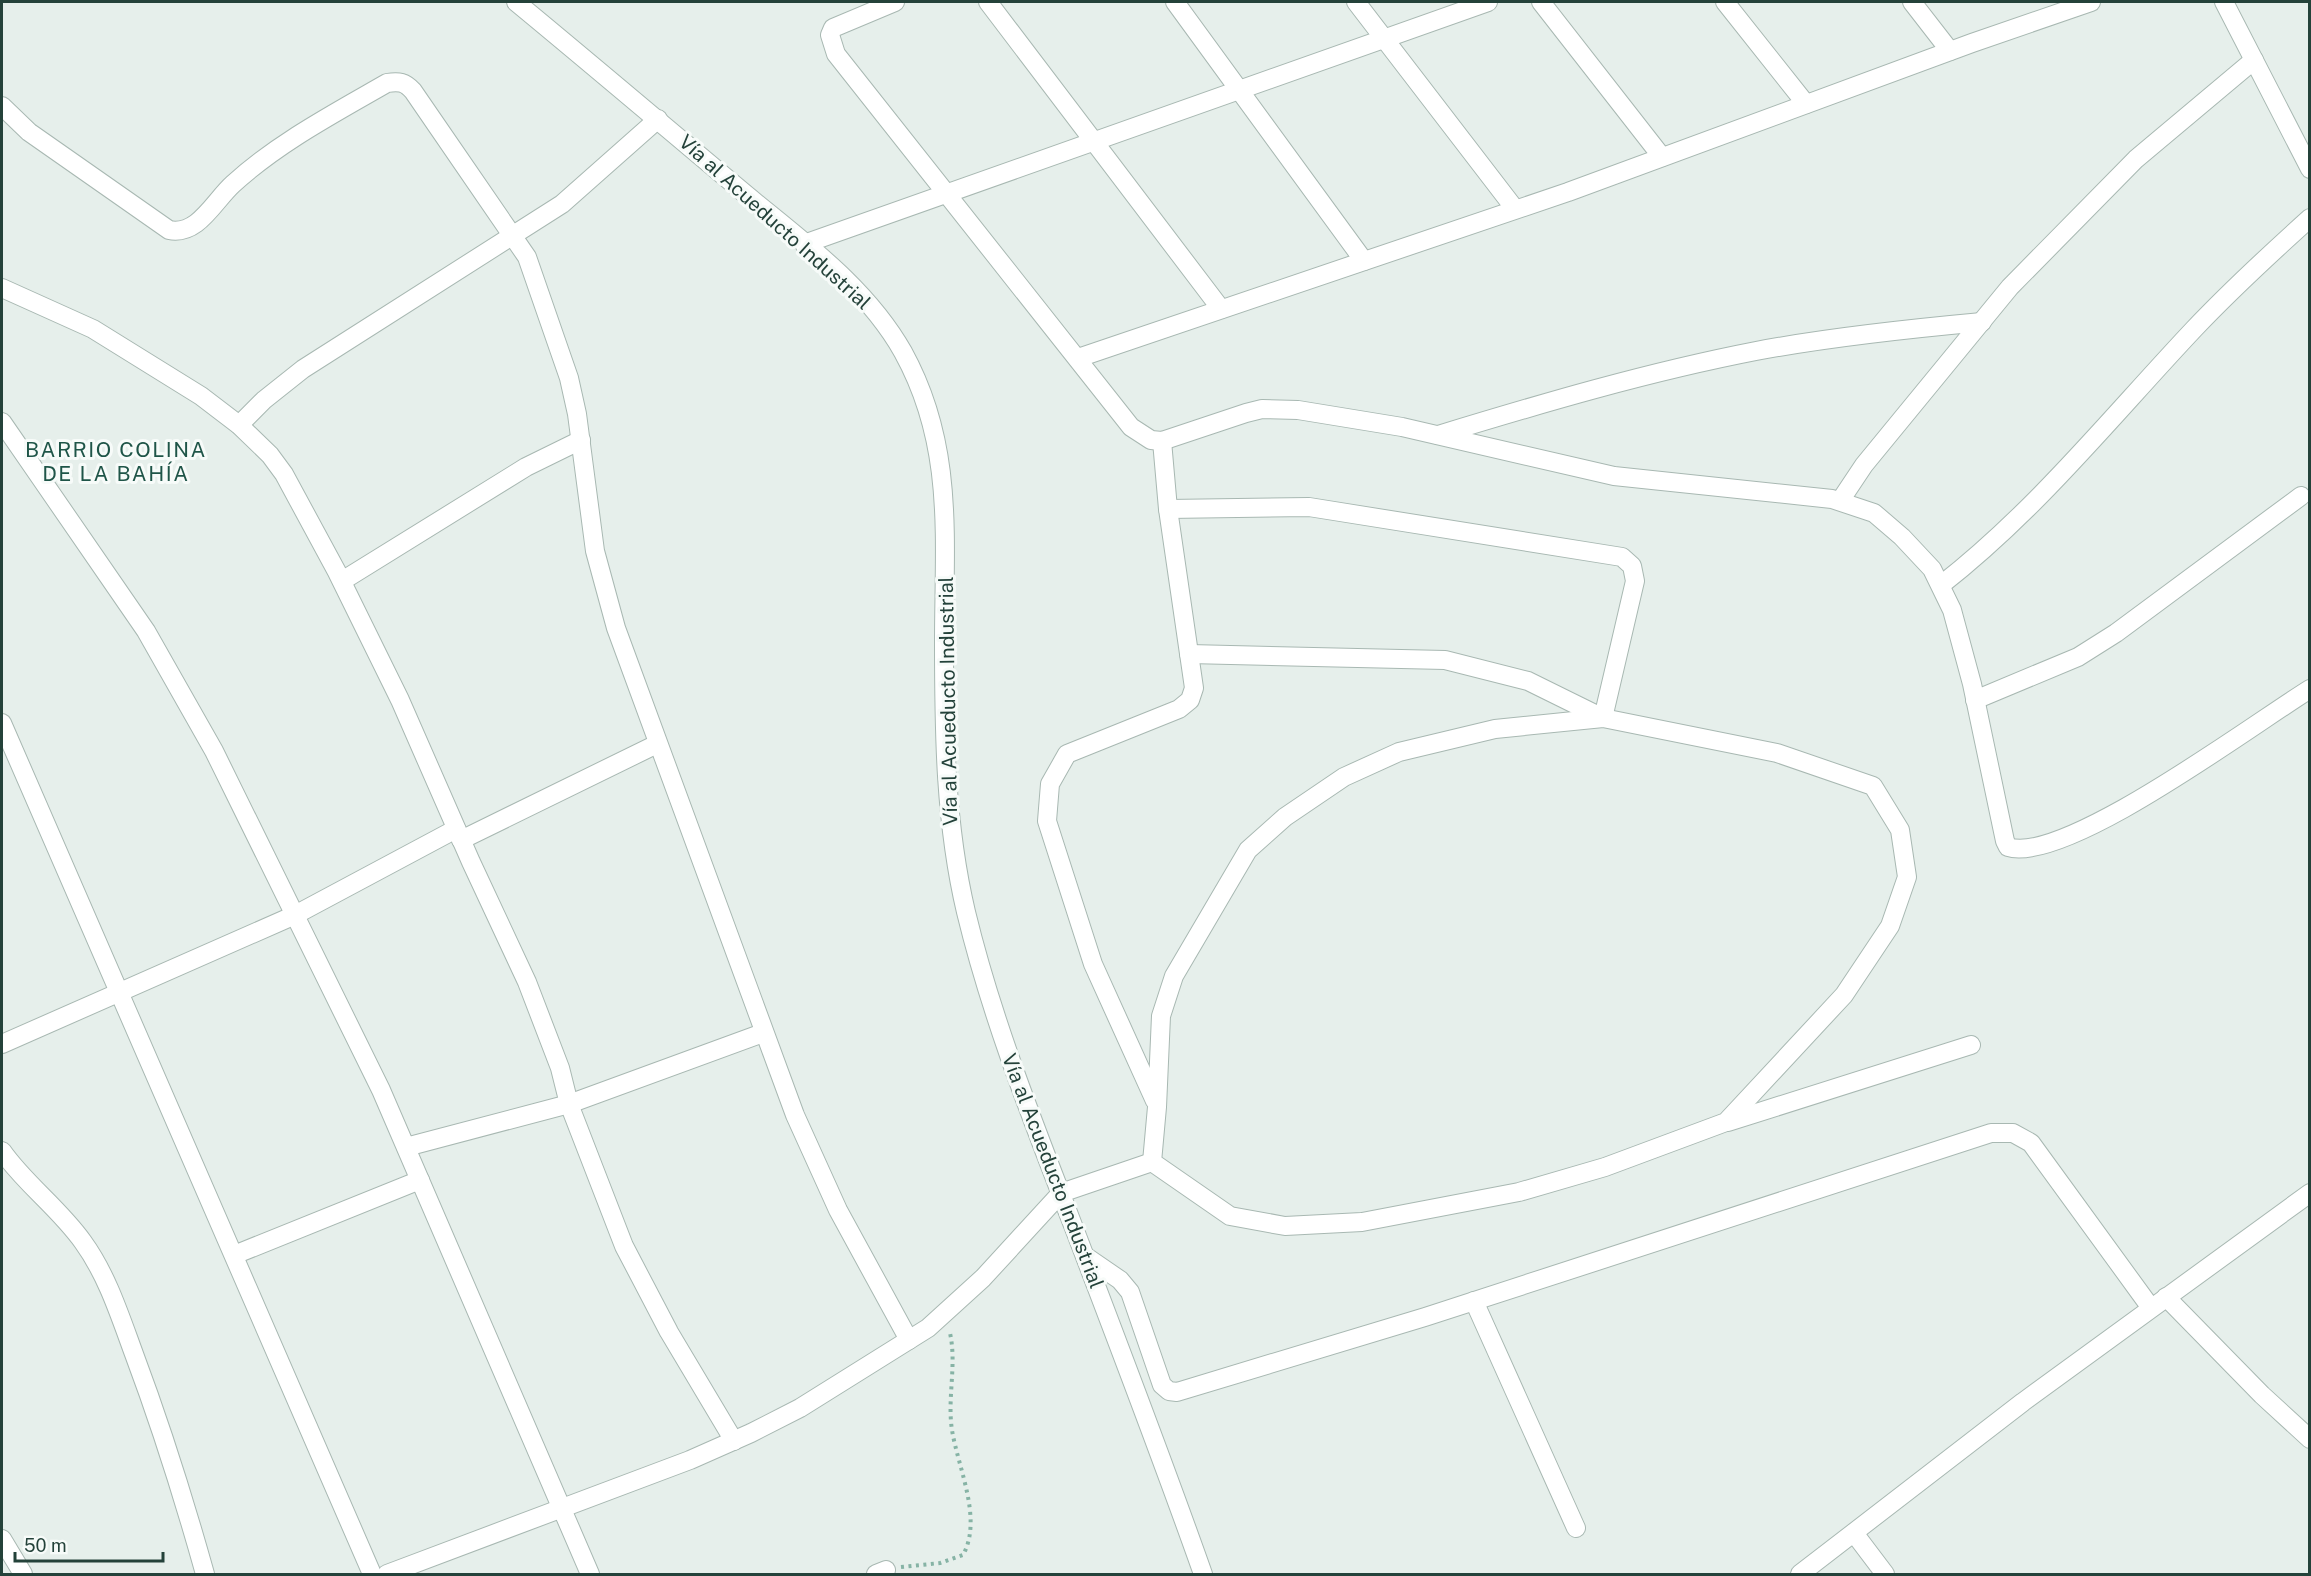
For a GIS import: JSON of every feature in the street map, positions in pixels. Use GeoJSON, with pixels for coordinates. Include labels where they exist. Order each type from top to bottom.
{"type":"FeatureCollection","features":[{"type":"Feature","properties":{"kind":"street","name":"Vía al Acueducto Industrial"},"geometry":{"type":"LineString","coordinates":[[516,2],[658,119],[857,291],[890,331],[915,375],[934,424],[945,507],[945,718],[948,805],[966,914],[1014,1071],[1151,1427],[1203,1575]]}},
{"type":"Feature","properties":{"kind":"street"},"geometry":{"type":"LineString","coordinates":[[895,2],[833,28],[830,35],[831,44],[836,54],[944,194],[1078,358],[1131,427],[1151,440],[1162,441],[1246,413],[1276,409],[1298,410],[1437,436],[1614,476],[1840,501],[1874,513],[1917,552],[1941,585],[1952,610],[1975,700],[2005,841],[2008,847],[2017,850],[2048,843],[2074,833],[2160,788],[2310,689]]}},
{"type":"Feature","properties":{"kind":"street"},"geometry":{"type":"LineString","coordinates":[[988,2],[1221,309]]}},
{"type":"Feature","properties":{"kind":"street"},"geometry":{"type":"LineString","coordinates":[[1175,2],[1364,261]]}},
{"type":"Feature","properties":{"kind":"street"},"geometry":{"type":"LineString","coordinates":[[1356,2],[1515,209]]}},
{"type":"Feature","properties":{"kind":"street"},"geometry":{"type":"LineString","coordinates":[[804,244],[1488,2]]}},
{"type":"Feature","properties":{"kind":"street"},"geometry":{"type":"LineString","coordinates":[[1541,2],[1662,157]]}},
{"type":"Feature","properties":{"kind":"street"},"geometry":{"type":"LineString","coordinates":[[1725,2],[1806,104]]}},
{"type":"Feature","properties":{"kind":"street"},"geometry":{"type":"LineString","coordinates":[[1912,2],[1950,51]]}},
{"type":"Feature","properties":{"kind":"street"},"geometry":{"type":"LineString","coordinates":[[1078,358],[1515,209],[2091,2]]}},
{"type":"Feature","properties":{"kind":"street"},"geometry":{"type":"LineString","coordinates":[[2224,2],[2310,169]]}},
{"type":"Feature","properties":{"kind":"street"},"geometry":{"type":"LineString","coordinates":[[1840,501],[1864,465],[2010,287],[2136,159],[2254,60]]}},
{"type":"Feature","properties":{"kind":"street"},"geometry":{"type":"LineString","coordinates":[[2,106],[29,132],[169,230],[178,232],[188,230],[230,187],[284,144],[387,83],[396,81],[406,84],[414,91],[527,256],[536,278],[569,378],[581,440],[595,551],[616,628],[795,1115],[823,1179],[866,1264],[909,1340]]}},
{"type":"Feature","properties":{"kind":"street"},"geometry":{"type":"LineString","coordinates":[[239,426],[264,400],[303,369],[562,204],[658,119]]}},
{"type":"Feature","properties":{"kind":"street"},"geometry":{"type":"LineString","coordinates":[[1941,585],[1982,554],[2015,522],[2195,329],[2310,218]]}},
{"type":"Feature","properties":{"kind":"street"},"geometry":{"type":"LineString","coordinates":[[2,288],[93,329],[201,396],[239,426],[270,455],[284,474],[342,581],[400,700],[545,1027],[570,1104],[624,1246],[669,1332],[734,1440]]}},
{"type":"Feature","properties":{"kind":"street"},"geometry":{"type":"LineString","coordinates":[[1437,436],[1645,376],[1755,351],[1863,334],[1982,322]]}},
{"type":"Feature","properties":{"kind":"street"},"geometry":{"type":"LineString","coordinates":[[2,422],[146,631],[214,751],[343,1009],[406,1147],[560,1510],[590,1575]]}},
{"type":"Feature","properties":{"kind":"street"},"geometry":{"type":"LineString","coordinates":[[342,581],[526,467],[581,440]]}},
{"type":"Feature","properties":{"kind":"street"},"geometry":{"type":"LineString","coordinates":[[1157,1107],[1093,964],[1047,821],[1050,784],[1066,754],[1179,709],[1190,700],[1194,688],[1168,509],[1162,441]]}},
{"type":"Feature","properties":{"kind":"street"},"geometry":{"type":"LineString","coordinates":[[1975,700],[2046,672],[2107,639],[2183,586],[2301,496]]}},
{"type":"Feature","properties":{"kind":"street"},"geometry":{"type":"LineString","coordinates":[[1168,509],[1309,507],[1622,557],[1632,566],[1635,581],[1603,718]]}},
{"type":"Feature","properties":{"kind":"street"},"geometry":{"type":"LineString","coordinates":[[1189,654],[1445,660],[1528,681],[1603,718],[1777,753],[1873,786],[1900,830],[1907,877],[1890,926],[1844,995],[1726,1122]]}},
{"type":"Feature","properties":{"kind":"street"},"geometry":{"type":"LineString","coordinates":[[1152,1162],[1161,1016],[1174,976],[1248,850],[1285,817],[1344,777],[1399,752],[1495,729],[1603,718]]}},
{"type":"Feature","properties":{"kind":"street"},"geometry":{"type":"LineString","coordinates":[[2,723],[372,1575]]}},
{"type":"Feature","properties":{"kind":"street"},"geometry":{"type":"LineString","coordinates":[[2,1044],[295,915],[459,835],[657,744]]}},
{"type":"Feature","properties":{"kind":"street"},"geometry":{"type":"LineString","coordinates":[[406,1147],[570,1104],[764,1033]]}},
{"type":"Feature","properties":{"kind":"street"},"geometry":{"type":"LineString","coordinates":[[1152,1162],[1230,1216],[1285,1226],[1362,1222],[1519,1192],[1605,1167],[1726,1122],[1971,1045]]}},
{"type":"Feature","properties":{"kind":"street"},"geometry":{"type":"LineString","coordinates":[[1085,1256],[1120,1280],[1130,1292],[1162,1385],[1169,1391],[1189,1390],[1474,1301],[1900,1162],[2003,1132],[2022,1136],[2031,1143],[2151,1308]]}},
{"type":"Feature","properties":{"kind":"street"},"geometry":{"type":"LineString","coordinates":[[2,1151],[8,1173],[66,1221],[98,1266],[116,1305],[173,1462],[205,1575]]}},
{"type":"Feature","properties":{"kind":"street"},"geometry":{"type":"LineString","coordinates":[[387,1575],[560,1510],[734,1440],[800,1408],[909,1340],[943,1315],[1006,1254],[1060,1193],[1152,1162]]}},
{"type":"Feature","properties":{"kind":"street"},"geometry":{"type":"LineString","coordinates":[[234,1256],[420,1180]]}},
{"type":"Feature","properties":{"kind":"street"},"geometry":{"type":"LineString","coordinates":[[1800,1575],[2151,1308],[2310,1193]]}},
{"type":"Feature","properties":{"kind":"street"},"geometry":{"type":"LineString","coordinates":[[2166,1297],[2262,1395],[2310,1439]]}},
{"type":"Feature","properties":{"kind":"street"},"geometry":{"type":"LineString","coordinates":[[1474,1301],[1576,1528]]}},
{"type":"Feature","properties":{"kind":"street"},"geometry":{"type":"LineString","coordinates":[[1854,1533],[1885,1575]]}},
{"type":"Feature","properties":{"kind":"street"},"geometry":{"type":"LineString","coordinates":[[2,1539],[23,1575]]}},
{"type":"Feature","properties":{"kind":"path"},"geometry":{"type":"LineString","coordinates":[[881,1573],[957,1558],[963,1555],[971,1537],[967,1501],[952,1429],[952,1345],[943,1315]]}},
{"type":"Feature","properties":{"kind":"district","name":"BARRIO COLINA DE LA BAHÍA"},"geometry":{"type":"Point","coordinates":[116,461]}}]}
